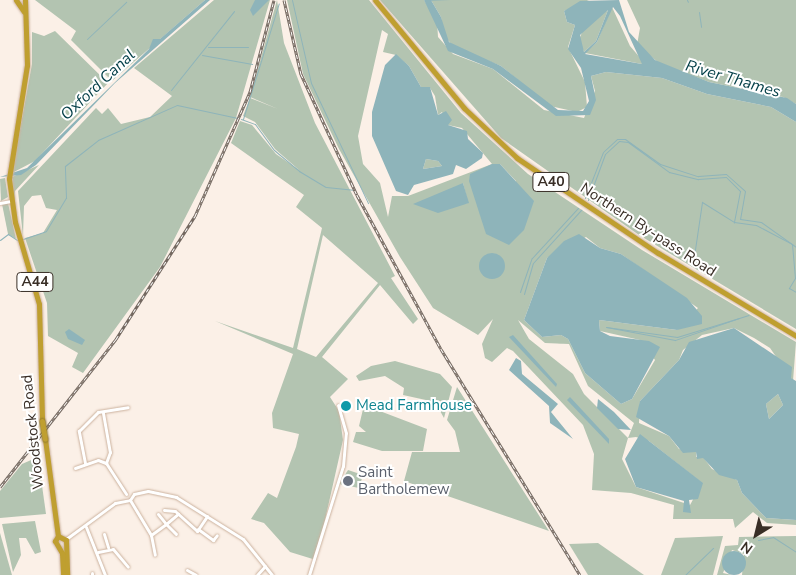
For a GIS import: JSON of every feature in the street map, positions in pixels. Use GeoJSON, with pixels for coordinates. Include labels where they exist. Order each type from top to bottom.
{"type":"FeatureCollection","features":[{"type":"Feature","properties":{"kind":"highway","name":"A44"},"geometry":{"type":"LineString","coordinates":[[17,0],[25,15]]}},
{"type":"Feature","properties":{"kind":"highway","name":"A44"},"geometry":{"type":"LineString","coordinates":[[25,0],[25,15]]}},
{"type":"Feature","properties":{"kind":"highway","name":"Northern By-pass Road"},"geometry":{"type":"LineString","coordinates":[[375,0],[464,108],[517,158],[658,253],[796,336]]}},
{"type":"Feature","properties":{"kind":"highway","name":"Woodstock Road"},"geometry":{"type":"LineString","coordinates":[[25,15],[27,65],[9,179],[11,201],[40,304],[42,421],[58,536]]}},
{"type":"Feature","properties":{"kind":"highway","name":"A44"},"geometry":{"type":"LineString","coordinates":[[58,536],[63,575]]}},
{"type":"Feature","properties":{"kind":"highway"},"geometry":{"type":"LineString","coordinates":[[58,536],[66,541]]}},
{"type":"Feature","properties":{"kind":"highway"},"geometry":{"type":"LineString","coordinates":[[59,546],[66,541]]}},
{"type":"Feature","properties":{"kind":"highway"},"geometry":{"type":"LineString","coordinates":[[66,541],[67,575]]}},
{"type":"Feature","properties":{"kind":"street"},"geometry":{"type":"LineString","coordinates":[[0,203],[11,201]]}},
{"type":"Feature","properties":{"kind":"street"},"geometry":{"type":"LineString","coordinates":[[309,575],[343,466],[346,433],[338,406]]}},
{"type":"Feature","properties":{"kind":"street"},"geometry":{"type":"LineString","coordinates":[[85,463],[79,432],[98,412],[103,413],[128,407]]}},
{"type":"Feature","properties":{"kind":"street"},"geometry":{"type":"LineString","coordinates":[[103,413],[110,452],[106,463],[125,496],[169,494],[246,542],[272,575]]}},
{"type":"Feature","properties":{"kind":"street"},"geometry":{"type":"LineString","coordinates":[[75,468],[85,463],[106,463]]}},
{"type":"Feature","properties":{"kind":"street"},"geometry":{"type":"LineString","coordinates":[[66,541],[125,496]]}},
{"type":"Feature","properties":{"kind":"street"},"geometry":{"type":"LineString","coordinates":[[130,497],[151,534],[155,555]]}},
{"type":"Feature","properties":{"kind":"street"},"geometry":{"type":"LineString","coordinates":[[164,510],[178,514],[213,540],[217,536]]}},
{"type":"Feature","properties":{"kind":"street"},"geometry":{"type":"LineString","coordinates":[[158,514],[176,534]]}},
{"type":"Feature","properties":{"kind":"street"},"geometry":{"type":"LineString","coordinates":[[151,534],[178,514]]}},
{"type":"Feature","properties":{"kind":"street"},"geometry":{"type":"LineString","coordinates":[[198,529],[207,516]]}},
{"type":"Feature","properties":{"kind":"street"},"geometry":{"type":"LineString","coordinates":[[86,527],[98,552],[105,575]]}},
{"type":"Feature","properties":{"kind":"street"},"geometry":{"type":"LineString","coordinates":[[104,534],[108,548]]}},
{"type":"Feature","properties":{"kind":"street"},"geometry":{"type":"LineString","coordinates":[[98,552],[108,548],[119,552],[128,567]]}},
{"type":"Feature","properties":{"kind":"street"},"geometry":{"type":"LineString","coordinates":[[257,575],[265,566]]}},
{"type":"Feature","properties":{"kind":"street"},"geometry":{"type":"LineString","coordinates":[[188,572],[196,575]]}},
{"type":"Feature","properties":{"kind":"green space"},"geometry":{"type":"Polygon","coordinates":[[[35,0],[205,0],[112,81],[71,40],[76,31],[35,0]]]}},
{"type":"Feature","properties":{"kind":"green space"},"geometry":{"type":"Polygon","coordinates":[[[214,0],[270,0],[236,118],[160,267],[83,373],[72,367],[78,353],[48,336],[47,303],[25,238],[43,233],[57,210],[46,208],[41,195],[32,196],[24,206],[23,236],[18,191],[96,108],[102,114],[108,108],[121,124],[150,117],[172,96],[134,68],[214,0]]]}},
{"type":"Feature","properties":{"kind":"green space"},"geometry":{"type":"Polygon","coordinates":[[[277,0],[284,43],[315,123],[395,276],[391,278],[418,319],[413,324],[380,285],[322,357],[348,379],[330,397],[339,411],[343,440],[316,560],[290,552],[264,523],[251,519],[268,493],[277,498],[296,447],[299,434],[273,428],[272,413],[293,354],[215,321],[293,348],[322,228],[296,207],[304,195],[231,143],[240,121],[252,125],[276,154],[299,170],[275,149],[255,122],[243,116],[250,98],[278,109],[250,97],[277,0]],[[323,235],[297,349],[316,357],[378,283],[323,235]]]}},
{"type":"Feature","properties":{"kind":"green space"},"geometry":{"type":"Polygon","coordinates":[[[287,0],[369,0],[461,113],[528,174],[642,250],[796,342],[793,381],[770,348],[754,338],[734,328],[702,335],[683,350],[679,360],[640,401],[639,423],[669,436],[679,449],[696,452],[696,457],[703,457],[712,469],[737,480],[742,493],[766,518],[796,520],[796,525],[767,523],[753,512],[735,528],[733,519],[673,519],[674,505],[631,493],[592,490],[594,454],[583,425],[513,351],[507,348],[492,362],[485,358],[482,344],[493,319],[478,335],[433,308],[400,257],[339,149],[303,74],[287,0]],[[382,30],[358,136],[363,164],[380,183],[388,217],[392,196],[408,196],[492,164],[462,128],[448,125],[442,112],[438,115],[435,96],[430,88],[421,87],[409,66],[396,55],[383,52],[388,34],[382,30]],[[500,164],[499,217],[516,181],[500,164]],[[463,183],[455,205],[468,203],[463,183]],[[586,237],[547,258],[524,320],[542,337],[561,335],[568,339],[585,373],[621,404],[632,399],[655,360],[640,340],[600,331],[599,320],[677,330],[698,308],[621,254],[600,248],[586,237]],[[518,320],[529,339],[573,374],[584,394],[628,438],[634,423],[588,386],[569,344],[545,343],[518,320]],[[636,437],[628,438],[622,459],[636,487],[690,505],[702,483],[649,441],[636,437]]]}},
{"type":"Feature","properties":{"kind":"green space"},"geometry":{"type":"Polygon","coordinates":[[[380,0],[424,0],[437,21],[438,37],[453,54],[493,69],[544,110],[584,118],[595,91],[591,76],[606,72],[662,78],[707,94],[771,107],[796,122],[796,329],[639,235],[501,138],[380,0]]]}},
{"type":"Feature","properties":{"kind":"green space"},"geometry":{"type":"Polygon","coordinates":[[[431,0],[589,0],[564,11],[567,22],[575,25],[568,47],[585,82],[587,107],[577,112],[550,106],[501,66],[454,47],[444,36],[441,17],[431,0]]]}},
{"type":"Feature","properties":{"kind":"green space"},"geometry":{"type":"Polygon","coordinates":[[[627,0],[796,0],[796,104],[783,97],[709,82],[659,63],[637,45],[640,28],[627,0]]]}},
{"type":"Feature","properties":{"kind":"green space"},"geometry":{"type":"Polygon","coordinates":[[[612,7],[630,46],[642,60],[642,64],[585,53],[597,42],[612,7]]]}},
{"type":"Feature","properties":{"kind":"green space"},"geometry":{"type":"Polygon","coordinates":[[[608,10],[596,41],[584,52],[579,40],[584,27],[608,10]]]}},
{"type":"Feature","properties":{"kind":"green space"},"geometry":{"type":"Polygon","coordinates":[[[55,31],[108,83],[35,161],[12,173],[32,64],[32,32],[44,36],[55,31]]]}},
{"type":"Feature","properties":{"kind":"green space"},"geometry":{"type":"Polygon","coordinates":[[[426,159],[438,161],[442,166],[423,169],[426,159]]]}},
{"type":"Feature","properties":{"kind":"green space"},"geometry":{"type":"Polygon","coordinates":[[[39,165],[15,191],[14,206],[12,177],[39,165]]]}},
{"type":"Feature","properties":{"kind":"green space"},"geometry":{"type":"Polygon","coordinates":[[[5,178],[8,197],[1,201],[0,179],[5,178]]]}},
{"type":"Feature","properties":{"kind":"green space"},"geometry":{"type":"Polygon","coordinates":[[[8,203],[16,239],[8,234],[2,204],[8,203]]]}},
{"type":"Feature","properties":{"kind":"green space"},"geometry":{"type":"Polygon","coordinates":[[[395,361],[440,374],[452,387],[444,418],[435,402],[403,395],[404,388],[385,376],[359,381],[356,376],[371,366],[395,361]]]}},
{"type":"Feature","properties":{"kind":"green space"},"geometry":{"type":"Polygon","coordinates":[[[457,387],[549,531],[404,481],[412,452],[460,452],[455,431],[447,420],[457,387]]]}},
{"type":"Feature","properties":{"kind":"green space"},"geometry":{"type":"Polygon","coordinates":[[[778,394],[783,405],[769,419],[766,404],[778,394]]]}},
{"type":"Feature","properties":{"kind":"green space"},"geometry":{"type":"Polygon","coordinates":[[[364,405],[427,429],[423,451],[382,451],[353,442],[356,432],[366,432],[359,426],[364,405]]]}},
{"type":"Feature","properties":{"kind":"green space"},"geometry":{"type":"Polygon","coordinates":[[[38,457],[46,514],[0,518],[0,491],[22,464],[38,457]]]}},
{"type":"Feature","properties":{"kind":"green space"},"geometry":{"type":"Polygon","coordinates":[[[348,470],[363,475],[359,488],[339,484],[348,470]]]}},
{"type":"Feature","properties":{"kind":"green space"},"geometry":{"type":"Polygon","coordinates":[[[35,521],[41,552],[35,554],[26,538],[19,538],[21,555],[13,572],[2,524],[35,521]]]}},
{"type":"Feature","properties":{"kind":"green space"},"geometry":{"type":"Polygon","coordinates":[[[0,533],[12,575],[0,575],[0,533]]]}},
{"type":"Feature","properties":{"kind":"green space"},"geometry":{"type":"Polygon","coordinates":[[[723,536],[713,575],[661,575],[675,538],[723,536]]]}},
{"type":"Feature","properties":{"kind":"green space"},"geometry":{"type":"Polygon","coordinates":[[[796,536],[796,575],[742,575],[744,554],[732,550],[723,573],[732,575],[717,575],[725,546],[738,545],[739,537],[796,536]]]}},
{"type":"Feature","properties":{"kind":"green space"},"geometry":{"type":"Polygon","coordinates":[[[598,543],[644,575],[588,575],[569,544],[598,543]]]}},
{"type":"Feature","properties":{"kind":"water"},"geometry":{"type":"Polygon","coordinates":[[[205,0],[210,0],[115,83],[36,165],[21,175],[0,177],[27,168],[149,49],[153,39],[160,39],[205,0]]]}},
{"type":"Feature","properties":{"kind":"water"},"geometry":{"type":"Polygon","coordinates":[[[255,0],[269,0],[253,16],[250,10],[255,0]]]}},
{"type":"Feature","properties":{"kind":"water"},"geometry":{"type":"Polygon","coordinates":[[[424,0],[431,0],[441,17],[449,42],[501,66],[558,110],[583,111],[589,101],[581,68],[568,49],[575,25],[567,22],[564,11],[580,1],[619,0],[629,32],[655,60],[709,82],[787,98],[796,104],[796,122],[771,107],[707,94],[662,78],[606,72],[591,76],[596,100],[590,115],[556,116],[493,69],[448,51],[424,0]],[[613,7],[597,42],[585,54],[642,64],[620,16],[613,7]],[[608,10],[580,35],[584,52],[596,41],[608,10]]]}},
{"type":"Feature","properties":{"kind":"water"},"geometry":{"type":"Polygon","coordinates":[[[396,54],[409,66],[421,87],[430,87],[438,115],[446,111],[452,120],[448,125],[467,131],[468,139],[483,153],[482,158],[466,169],[456,165],[453,174],[414,185],[408,195],[396,191],[372,136],[372,112],[385,65],[396,54]],[[426,159],[423,169],[442,166],[438,161],[426,159]]]}},
{"type":"Feature","properties":{"kind":"water"},"geometry":{"type":"Polygon","coordinates":[[[492,164],[500,164],[534,201],[524,230],[509,245],[486,234],[469,181],[470,174],[492,164]]]}},
{"type":"Feature","properties":{"kind":"water"},"geometry":{"type":"Polygon","coordinates":[[[463,183],[469,203],[438,213],[413,204],[463,183]]]}},
{"type":"Feature","properties":{"kind":"water"},"geometry":{"type":"Polygon","coordinates":[[[579,234],[600,248],[621,254],[687,298],[702,316],[702,324],[677,330],[599,320],[600,331],[610,336],[649,341],[660,347],[632,399],[621,404],[585,373],[568,339],[561,335],[542,337],[524,320],[547,258],[564,241],[579,234]]]}},
{"type":"Feature","properties":{"kind":"water"},"geometry":{"type":"Polygon","coordinates":[[[492,253],[501,257],[505,266],[501,275],[492,279],[483,275],[479,266],[483,257],[492,253]]]}},
{"type":"Feature","properties":{"kind":"water"},"geometry":{"type":"Polygon","coordinates":[[[734,328],[792,367],[791,378],[796,381],[796,520],[766,518],[742,493],[737,480],[719,475],[703,458],[697,459],[696,452],[683,453],[669,436],[636,417],[640,401],[679,360],[689,342],[734,328]],[[778,394],[766,404],[769,419],[783,405],[778,394]]]}},
{"type":"Feature","properties":{"kind":"water"},"geometry":{"type":"Polygon","coordinates":[[[69,329],[85,340],[82,345],[68,339],[65,332],[69,329]]]}},
{"type":"Feature","properties":{"kind":"water"},"geometry":{"type":"Polygon","coordinates":[[[513,335],[557,384],[556,387],[509,337],[513,335]]]}},
{"type":"Feature","properties":{"kind":"water"},"geometry":{"type":"Polygon","coordinates":[[[516,358],[521,361],[522,374],[558,404],[551,412],[573,439],[550,423],[549,406],[509,370],[516,358]]]}},
{"type":"Feature","properties":{"kind":"water"},"geometry":{"type":"Polygon","coordinates":[[[570,397],[609,439],[609,444],[567,400],[570,397]]]}},
{"type":"Feature","properties":{"kind":"water"},"geometry":{"type":"Polygon","coordinates":[[[598,399],[631,430],[618,429],[597,408],[598,399]]]}},
{"type":"Feature","properties":{"kind":"water"},"geometry":{"type":"Polygon","coordinates":[[[640,434],[703,483],[698,499],[689,500],[691,513],[683,512],[684,501],[636,487],[625,459],[640,434]]]}},
{"type":"Feature","properties":{"kind":"water"},"geometry":{"type":"Polygon","coordinates":[[[734,551],[739,552],[745,558],[745,568],[739,574],[734,575],[729,574],[723,568],[722,563],[723,558],[729,552],[734,551]]]}},
{"type":"Feature","properties":{"kind":"waterway"},"geometry":{"type":"LineString","coordinates":[[292,0],[311,83],[368,203]]}},
{"type":"Feature","properties":{"kind":"waterway"},"geometry":{"type":"LineString","coordinates":[[87,39],[126,2]]}},
{"type":"Feature","properties":{"kind":"waterway"},"geometry":{"type":"LineString","coordinates":[[243,119],[279,3]]}},
{"type":"Feature","properties":{"kind":"waterway"},"geometry":{"type":"LineString","coordinates":[[171,90],[234,11]]}},
{"type":"Feature","properties":{"kind":"waterway"},"geometry":{"type":"LineString","coordinates":[[699,12],[701,27]]}},
{"type":"Feature","properties":{"kind":"waterway"},"geometry":{"type":"LineString","coordinates":[[208,47],[248,47]]}},
{"type":"Feature","properties":{"kind":"waterway"},"geometry":{"type":"LineString","coordinates":[[202,55],[252,64]]}},
{"type":"Feature","properties":{"kind":"waterway"},"geometry":{"type":"LineString","coordinates":[[23,239],[46,231],[66,198],[65,166],[98,140],[177,105],[238,118]]}},
{"type":"Feature","properties":{"kind":"waterway"},"geometry":{"type":"LineString","coordinates":[[241,119],[255,124],[274,150],[299,171],[326,187],[353,190]]}},
{"type":"Feature","properties":{"kind":"waterway"},"geometry":{"type":"LineString","coordinates":[[585,198],[603,152],[617,139],[625,139],[660,164],[698,176],[726,174],[745,191],[740,219],[761,222],[796,247]]}},
{"type":"Feature","properties":{"kind":"waterway"},"geometry":{"type":"LineString","coordinates":[[588,200],[605,154],[619,141],[628,142],[669,172],[698,179],[726,177],[740,191],[734,222],[756,225],[792,244],[795,278],[789,288],[796,292]]}},
{"type":"Feature","properties":{"kind":"waterway"},"geometry":{"type":"LineString","coordinates":[[693,263],[702,202],[734,222]]}},
{"type":"Feature","properties":{"kind":"waterway"},"geometry":{"type":"LineString","coordinates":[[520,292],[532,258],[578,208]]}},
{"type":"Feature","properties":{"kind":"waterway"},"geometry":{"type":"LineString","coordinates":[[524,294],[533,263],[581,210]]}},
{"type":"Feature","properties":{"kind":"waterway"},"geometry":{"type":"LineString","coordinates":[[0,240],[8,234],[17,240]]}},
{"type":"Feature","properties":{"kind":"waterway"},"geometry":{"type":"LineString","coordinates":[[739,318],[675,340],[606,327],[677,337],[739,318],[749,315]]}},
{"type":"Feature","properties":{"kind":"waterway"},"geometry":{"type":"LineString","coordinates":[[758,540],[773,537],[796,552]]}},
{"type":"Feature","properties":{"kind":"waterway"},"geometry":{"type":"LineString","coordinates":[[685,575],[713,548]]}},
{"type":"Feature","properties":{"kind":"railway"},"geometry":{"type":"LineString","coordinates":[[0,487],[116,339],[195,216],[250,92],[274,0]]}},
{"type":"Feature","properties":{"kind":"railway"},"geometry":{"type":"LineString","coordinates":[[284,0],[301,74],[357,195],[441,349],[580,575]]}},
{"type":"Feature","properties":{"kind":"place","name":"Mead Farmhouse"},"geometry":{"type":"Point","coordinates":[346,406]}},
{"type":"Feature","properties":{"kind":"place","name":"Saint Bartholemew"},"geometry":{"type":"Point","coordinates":[348,481]}},
{"type":"Feature","properties":{"kind":"water label","name":"River Thames"},"geometry":{"type":"Point","coordinates":[733,79]}},
{"type":"Feature","properties":{"kind":"water label","name":"Oxford Canal"},"geometry":{"type":"Point","coordinates":[98,85]}}]}
